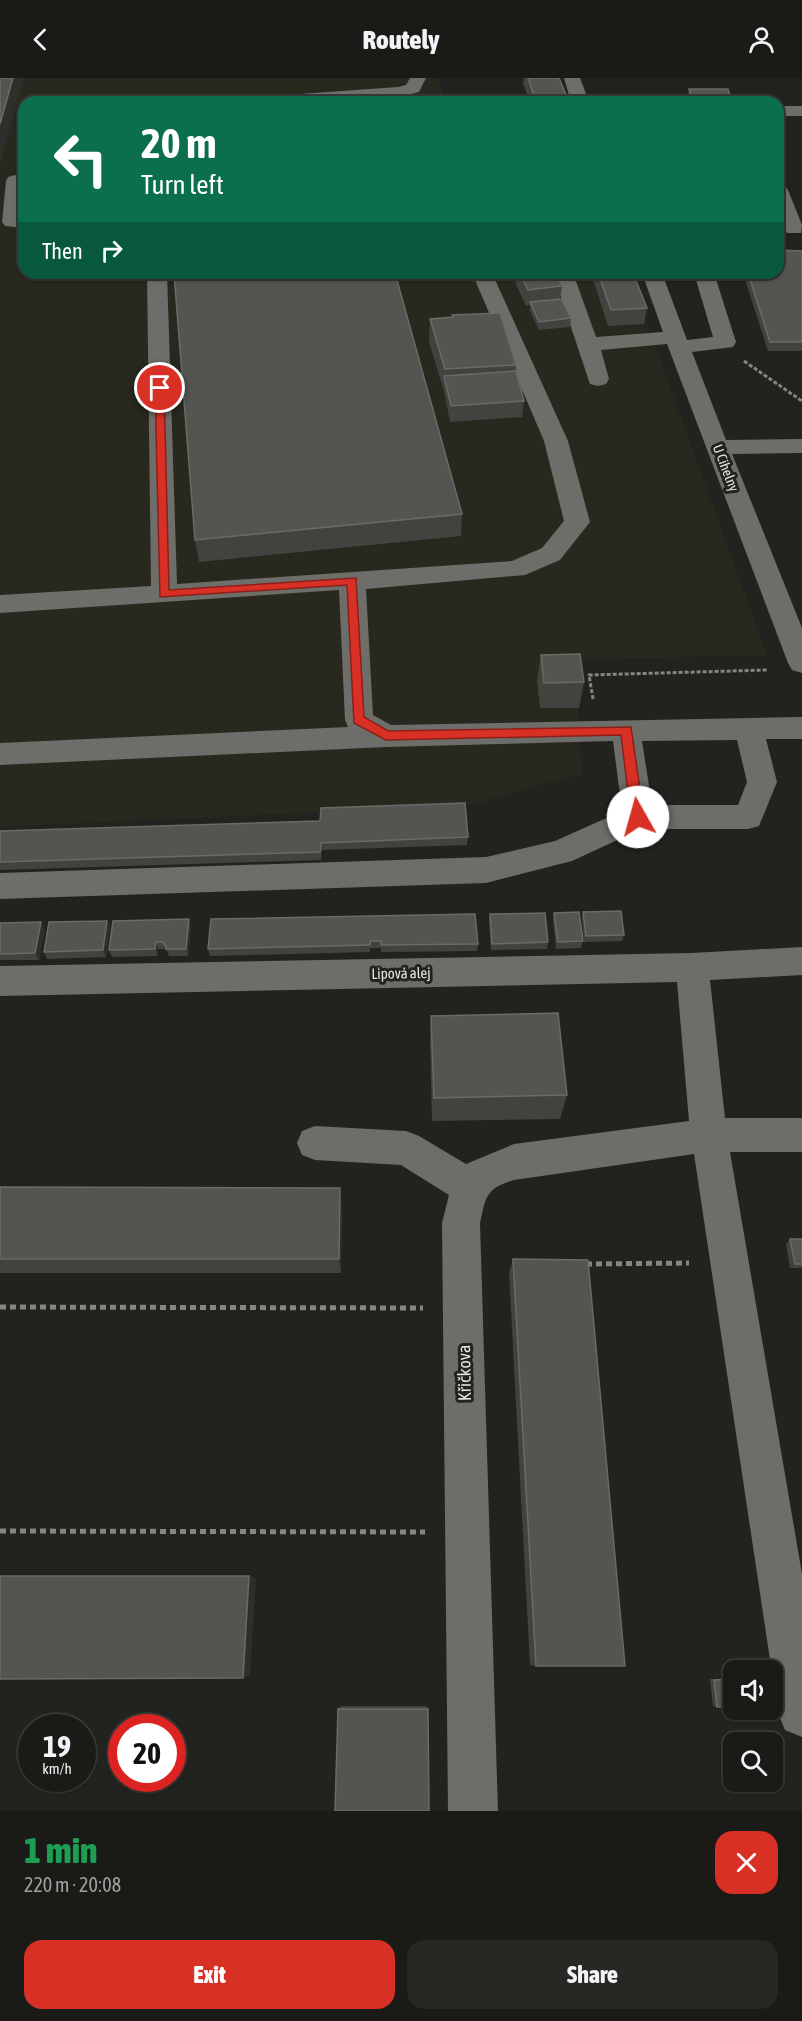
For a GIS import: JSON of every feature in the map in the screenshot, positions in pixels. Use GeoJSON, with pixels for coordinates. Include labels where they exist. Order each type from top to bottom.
{"type":"FeatureCollection","features":[{"type":"Feature","properties":{"kind":"street"},"geometry":{"type":"LineString","coordinates":[[343,96],[399,92],[413,88],[418,78]]}},
{"type":"Feature","properties":{"kind":"street"},"geometry":{"type":"LineString","coordinates":[[572,78],[578,96]]}},
{"type":"Feature","properties":{"kind":"street"},"geometry":{"type":"LineString","coordinates":[[784,111],[802,111]]}},
{"type":"Feature","properties":{"kind":"street"},"geometry":{"type":"LineString","coordinates":[[15,181],[12,222],[18,222]]}},
{"type":"Feature","properties":{"kind":"street"},"geometry":{"type":"LineString","coordinates":[[784,205],[794,229]]}},
{"type":"Feature","properties":{"kind":"street"},"geometry":{"type":"LineString","coordinates":[[157,279],[164,594]]}},
{"type":"Feature","properties":{"kind":"street"},"geometry":{"type":"LineString","coordinates":[[0,604],[516,569],[551,554],[577,522],[556,441],[485,279]]}},
{"type":"Feature","properties":{"kind":"street"},"geometry":{"type":"LineString","coordinates":[[565,279],[598,379]]}},
{"type":"Feature","properties":{"kind":"street","name":"U Cihelny"},"geometry":{"type":"LineString","coordinates":[[654,279],[802,663]]}},
{"type":"Feature","properties":{"kind":"street"},"geometry":{"type":"LineString","coordinates":[[588,344],[679,342],[719,344],[725,342],[706,279]]}},
{"type":"Feature","properties":{"kind":"street"},"geometry":{"type":"LineString","coordinates":[[718,447],[802,446]]}},
{"type":"Feature","properties":{"kind":"street"},"geometry":{"type":"LineString","coordinates":[[352,581],[359,720],[386,736]]}},
{"type":"Feature","properties":{"kind":"street"},"geometry":{"type":"LineString","coordinates":[[0,754],[386,736],[802,728]]}},
{"type":"Feature","properties":{"kind":"street"},"geometry":{"type":"LineString","coordinates":[[0,886],[486,870],[561,852],[638,817],[748,817],[762,782],[749,729]]}},
{"type":"Feature","properties":{"kind":"street"},"geometry":{"type":"LineString","coordinates":[[612,730],[638,817]]}},
{"type":"Feature","properties":{"kind":"street","name":"Lipová alej"},"geometry":{"type":"LineString","coordinates":[[0,981],[692,967],[798,956]]}},
{"type":"Feature","properties":{"kind":"street"},"geometry":{"type":"LineString","coordinates":[[692,967],[709,1135],[802,1713]]}},
{"type":"Feature","properties":{"kind":"street"},"geometry":{"type":"LineString","coordinates":[[315,1143],[406,1148],[469,1186],[488,1169],[514,1162],[709,1135],[802,1136]]}},
{"type":"Feature","properties":{"kind":"street","name":"Křičkova"},"geometry":{"type":"LineString","coordinates":[[469,1186],[460,1223],[473,1811]]}},
{"type":"Feature","properties":{"kind":"path"},"geometry":{"type":"LineString","coordinates":[[719,344],[802,401]]}},
{"type":"Feature","properties":{"kind":"path"},"geometry":{"type":"LineString","coordinates":[[612,730],[589,675],[768,670]]}},
{"type":"Feature","properties":{"kind":"path"},"geometry":{"type":"LineString","coordinates":[[580,1264],[699,1263]]}},
{"type":"Feature","properties":{"kind":"path"},"geometry":{"type":"LineString","coordinates":[[0,1306],[463,1308]]}},
{"type":"Feature","properties":{"kind":"path"},"geometry":{"type":"LineString","coordinates":[[0,1532],[467,1532]]}},
{"type":"Feature","properties":{"kind":"shaded area"},"geometry":{"type":"Polygon","coordinates":[[[0,78],[439,78],[443,96],[18,96],[18,279],[631,279],[767,655],[575,660],[582,775],[471,805],[0,827],[0,78]]]}},
{"type":"Feature","properties":{"kind":"building"},"geometry":{"type":"Polygon","coordinates":[[[0,78],[13,78],[0,124],[0,78]]]}},
{"type":"Feature","properties":{"kind":"building"},"geometry":{"type":"Polygon","coordinates":[[[528,78],[559,78],[567,96],[534,96],[528,78]]]}},
{"type":"Feature","properties":{"kind":"building"},"geometry":{"type":"Polygon","coordinates":[[[689,89],[728,89],[730,96],[691,96],[689,89]]]}},
{"type":"Feature","properties":{"kind":"building"},"geometry":{"type":"Polygon","coordinates":[[[784,250],[802,251],[802,342],[770,342],[750,279],[784,279],[784,250]]]}},
{"type":"Feature","properties":{"kind":"building"},"geometry":{"type":"Polygon","coordinates":[[[174,279],[397,279],[462,514],[195,540],[174,279]]]}},
{"type":"Feature","properties":{"kind":"building"},"geometry":{"type":"Polygon","coordinates":[[[523,279],[558,279],[562,286],[528,290],[523,279]]]}},
{"type":"Feature","properties":{"kind":"building"},"geometry":{"type":"Polygon","coordinates":[[[600,279],[635,279],[647,308],[611,310],[600,279]]]}},
{"type":"Feature","properties":{"kind":"building"},"geometry":{"type":"Polygon","coordinates":[[[561,299],[571,318],[539,322],[530,302],[561,299]]]}},
{"type":"Feature","properties":{"kind":"building"},"geometry":{"type":"Polygon","coordinates":[[[500,313],[516,365],[445,369],[430,319],[453,317],[452,315],[500,313]]]}},
{"type":"Feature","properties":{"kind":"building"},"geometry":{"type":"Polygon","coordinates":[[[516,371],[524,401],[451,406],[444,376],[516,371]]]}},
{"type":"Feature","properties":{"kind":"building"},"geometry":{"type":"Polygon","coordinates":[[[580,654],[584,682],[544,683],[541,655],[580,654]]]}},
{"type":"Feature","properties":{"kind":"building"},"geometry":{"type":"Polygon","coordinates":[[[465,803],[468,837],[321,843],[320,852],[0,862],[0,831],[320,821],[321,808],[465,803]]]}},
{"type":"Feature","properties":{"kind":"building"},"geometry":{"type":"Polygon","coordinates":[[[621,911],[624,935],[586,936],[583,912],[621,911]]]}},
{"type":"Feature","properties":{"kind":"building"},"geometry":{"type":"Polygon","coordinates":[[[579,912],[583,941],[558,942],[554,913],[579,912]]]}},
{"type":"Feature","properties":{"kind":"building"},"geometry":{"type":"Polygon","coordinates":[[[545,913],[548,942],[492,944],[490,914],[545,913]]]}},
{"type":"Feature","properties":{"kind":"building"},"geometry":{"type":"Polygon","coordinates":[[[475,914],[478,944],[381,945],[381,941],[370,941],[370,945],[208,949],[211,919],[475,914]]]}},
{"type":"Feature","properties":{"kind":"building"},"geometry":{"type":"Polygon","coordinates":[[[189,919],[186,949],[166,949],[162,942],[156,942],[155,949],[109,950],[113,921],[189,919]]]}},
{"type":"Feature","properties":{"kind":"building"},"geometry":{"type":"Polygon","coordinates":[[[107,921],[103,950],[44,952],[49,922],[107,921]]]}},
{"type":"Feature","properties":{"kind":"building"},"geometry":{"type":"Polygon","coordinates":[[[41,922],[35,953],[0,954],[0,923],[41,922]]]}},
{"type":"Feature","properties":{"kind":"building"},"geometry":{"type":"Polygon","coordinates":[[[558,1013],[567,1095],[434,1098],[431,1016],[558,1013]]]}},
{"type":"Feature","properties":{"kind":"building"},"geometry":{"type":"Polygon","coordinates":[[[0,1187],[340,1188],[339,1259],[0,1259],[0,1187]]]}},
{"type":"Feature","properties":{"kind":"building"},"geometry":{"type":"Polygon","coordinates":[[[790,1239],[802,1239],[802,1264],[795,1264],[790,1239]]]}},
{"type":"Feature","properties":{"kind":"building"},"geometry":{"type":"Polygon","coordinates":[[[513,1259],[588,1260],[625,1666],[536,1666],[513,1259]]]}},
{"type":"Feature","properties":{"kind":"building"},"geometry":{"type":"Polygon","coordinates":[[[0,1576],[249,1576],[243,1678],[0,1679],[0,1576]]]}},
{"type":"Feature","properties":{"kind":"building"},"geometry":{"type":"Polygon","coordinates":[[[723,1679],[723,1707],[717,1707],[714,1680],[723,1679]]]}},
{"type":"Feature","properties":{"kind":"building"},"geometry":{"type":"Polygon","coordinates":[[[338,1709],[428,1709],[429,1811],[335,1811],[338,1709]]]}},
{"type":"Feature","properties":{"kind":"route"},"geometry":{"type":"LineString","coordinates":[[160,388],[164,594],[352,581],[359,720],[386,736],[626,730],[638,817]]}}]}
